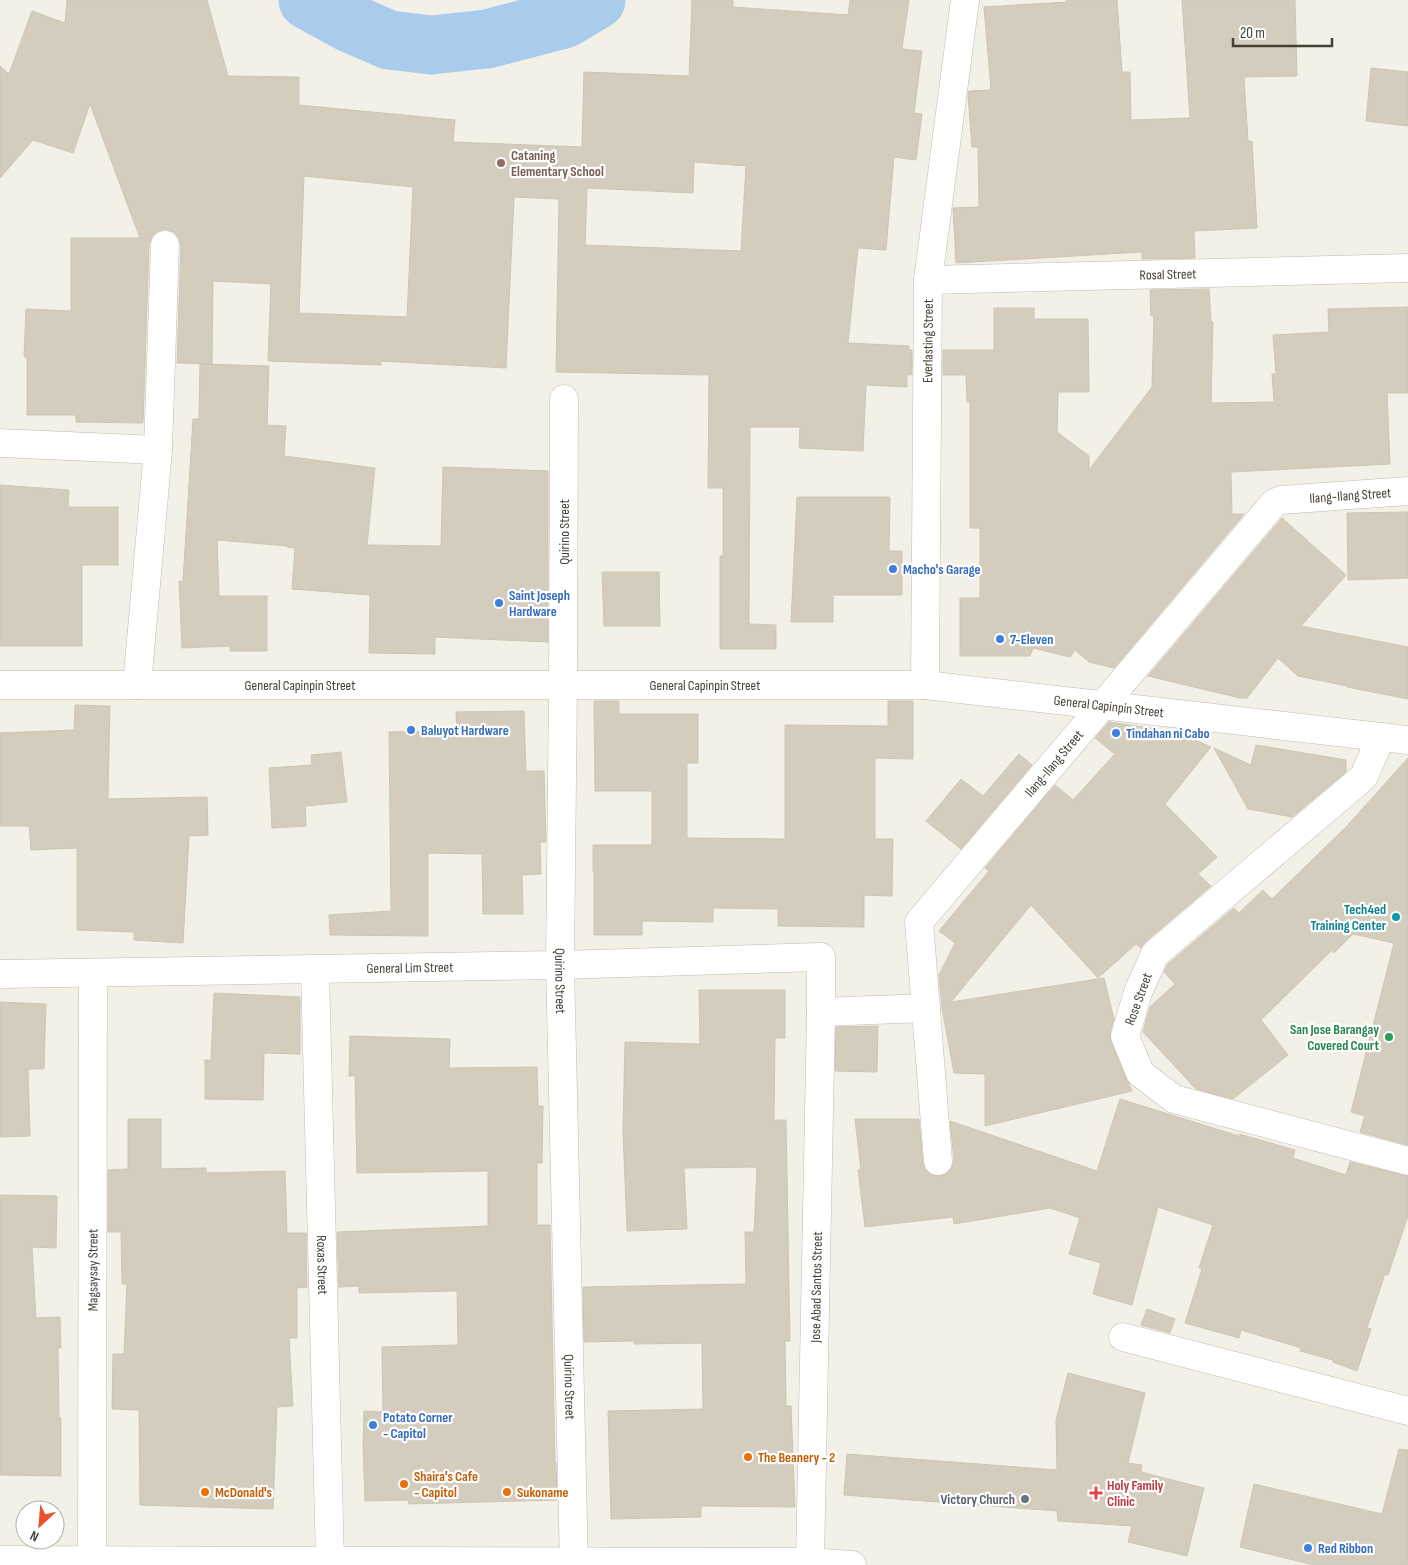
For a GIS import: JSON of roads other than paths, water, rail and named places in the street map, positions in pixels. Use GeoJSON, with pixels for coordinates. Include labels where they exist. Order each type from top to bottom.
{"type":"FeatureCollection","features":[{"type":"Feature","properties":{"kind":"street","name":"Everlasting Street"},"geometry":{"type":"LineString","coordinates":[[925,685],[928,280],[964,0]]}},
{"type":"Feature","properties":{"kind":"street"},"geometry":{"type":"LineString","coordinates":[[137,685],[158,450],[165,245]]}},
{"type":"Feature","properties":{"kind":"street","name":"Rosal Street"},"geometry":{"type":"LineString","coordinates":[[928,280],[1408,268]]}},
{"type":"Feature","properties":{"kind":"street","name":"Quirino Street"},"geometry":{"type":"LineString","coordinates":[[564,399],[560,965],[574,1564]]}},
{"type":"Feature","properties":{"kind":"street"},"geometry":{"type":"LineString","coordinates":[[0,443],[158,450]]}},
{"type":"Feature","properties":{"kind":"street","name":"Ilang-Ilang Street"},"geometry":{"type":"LineString","coordinates":[[938,1161],[919,922],[1274,503],[1281,500],[1408,491]]}},
{"type":"Feature","properties":{"kind":"street","name":"General Capinpin Street"},"geometry":{"type":"LineString","coordinates":[[0,685],[925,685],[1408,740]]}},
{"type":"Feature","properties":{"kind":"street","name":"Rose Street"},"geometry":{"type":"LineString","coordinates":[[1381,737],[1364,776],[1360,780],[1155,954],[1138,992],[1125,1036],[1140,1073],[1174,1099],[1408,1161]]}},
{"type":"Feature","properties":{"kind":"street","name":"General Lim Street"},"geometry":{"type":"LineString","coordinates":[[0,974],[560,965],[820,957]]}},
{"type":"Feature","properties":{"kind":"street","name":"Jose Abad Santos Street"},"geometry":{"type":"LineString","coordinates":[[810,1562],[821,1012],[820,957]]}},
{"type":"Feature","properties":{"kind":"street","name":"Roxas Street"},"geometry":{"type":"LineString","coordinates":[[315,970],[330,1561]]}},
{"type":"Feature","properties":{"kind":"street","name":"Magsaysay Street"},"geometry":{"type":"LineString","coordinates":[[92,1562],[93,974]]}},
{"type":"Feature","properties":{"kind":"street"},"geometry":{"type":"LineString","coordinates":[[821,1012],[926,1008]]}},
{"type":"Feature","properties":{"kind":"street"},"geometry":{"type":"LineString","coordinates":[[1123,1337],[1408,1411]]}},
{"type":"Feature","properties":{"kind":"street"},"geometry":{"type":"LineString","coordinates":[[0,1560],[574,1564],[810,1562],[852,1565]]}},
{"type":"Feature","properties":{"kind":"waterway"},"geometry":{"type":"LineString","coordinates":[[308,0],[352,24],[389,40],[431,45],[487,39],[564,19],[596,0]]}},
{"type":"Feature","properties":{"kind":"place","name":"Cataning Elementary School"},"geometry":{"type":"Point","coordinates":[501,163]}},
{"type":"Feature","properties":{"kind":"place","name":"Macho's Garage"},"geometry":{"type":"Point","coordinates":[893,569]}},
{"type":"Feature","properties":{"kind":"place","name":"Saint Joseph Hardware"},"geometry":{"type":"Point","coordinates":[499,603]}},
{"type":"Feature","properties":{"kind":"place","name":"7-Eleven"},"geometry":{"type":"Point","coordinates":[1000,639]}},
{"type":"Feature","properties":{"kind":"place","name":"Baluyot Hardware"},"geometry":{"type":"Point","coordinates":[411,730]}},
{"type":"Feature","properties":{"kind":"place","name":"Tindahan ni Cabo"},"geometry":{"type":"Point","coordinates":[1116,733]}},
{"type":"Feature","properties":{"kind":"place","name":"Tech4ed Training Center"},"geometry":{"type":"Point","coordinates":[1396,917]}},
{"type":"Feature","properties":{"kind":"place","name":"San Jose Barangay Covered Court"},"geometry":{"type":"Point","coordinates":[1389,1037]}},
{"type":"Feature","properties":{"kind":"place","name":"Potato Corner - Capitol"},"geometry":{"type":"Point","coordinates":[373,1425]}},
{"type":"Feature","properties":{"kind":"place","name":"The Beanery - 2"},"geometry":{"type":"Point","coordinates":[748,1457]}},
{"type":"Feature","properties":{"kind":"place","name":"Shaira's Cafe - Capitol"},"geometry":{"type":"Point","coordinates":[404,1484]}},
{"type":"Feature","properties":{"kind":"place","name":"McDonald's"},"geometry":{"type":"Point","coordinates":[205,1492]}},
{"type":"Feature","properties":{"kind":"place","name":"Sukoname"},"geometry":{"type":"Point","coordinates":[507,1492]}},
{"type":"Feature","properties":{"kind":"place","name":"Holy Family Clinic"},"geometry":{"type":"Point","coordinates":[1096,1493]}},
{"type":"Feature","properties":{"kind":"place","name":"Victory Church"},"geometry":{"type":"Point","coordinates":[1025,1499]}},
{"type":"Feature","properties":{"kind":"place","name":"Red Ribbon"},"geometry":{"type":"Point","coordinates":[1308,1548]}}]}
